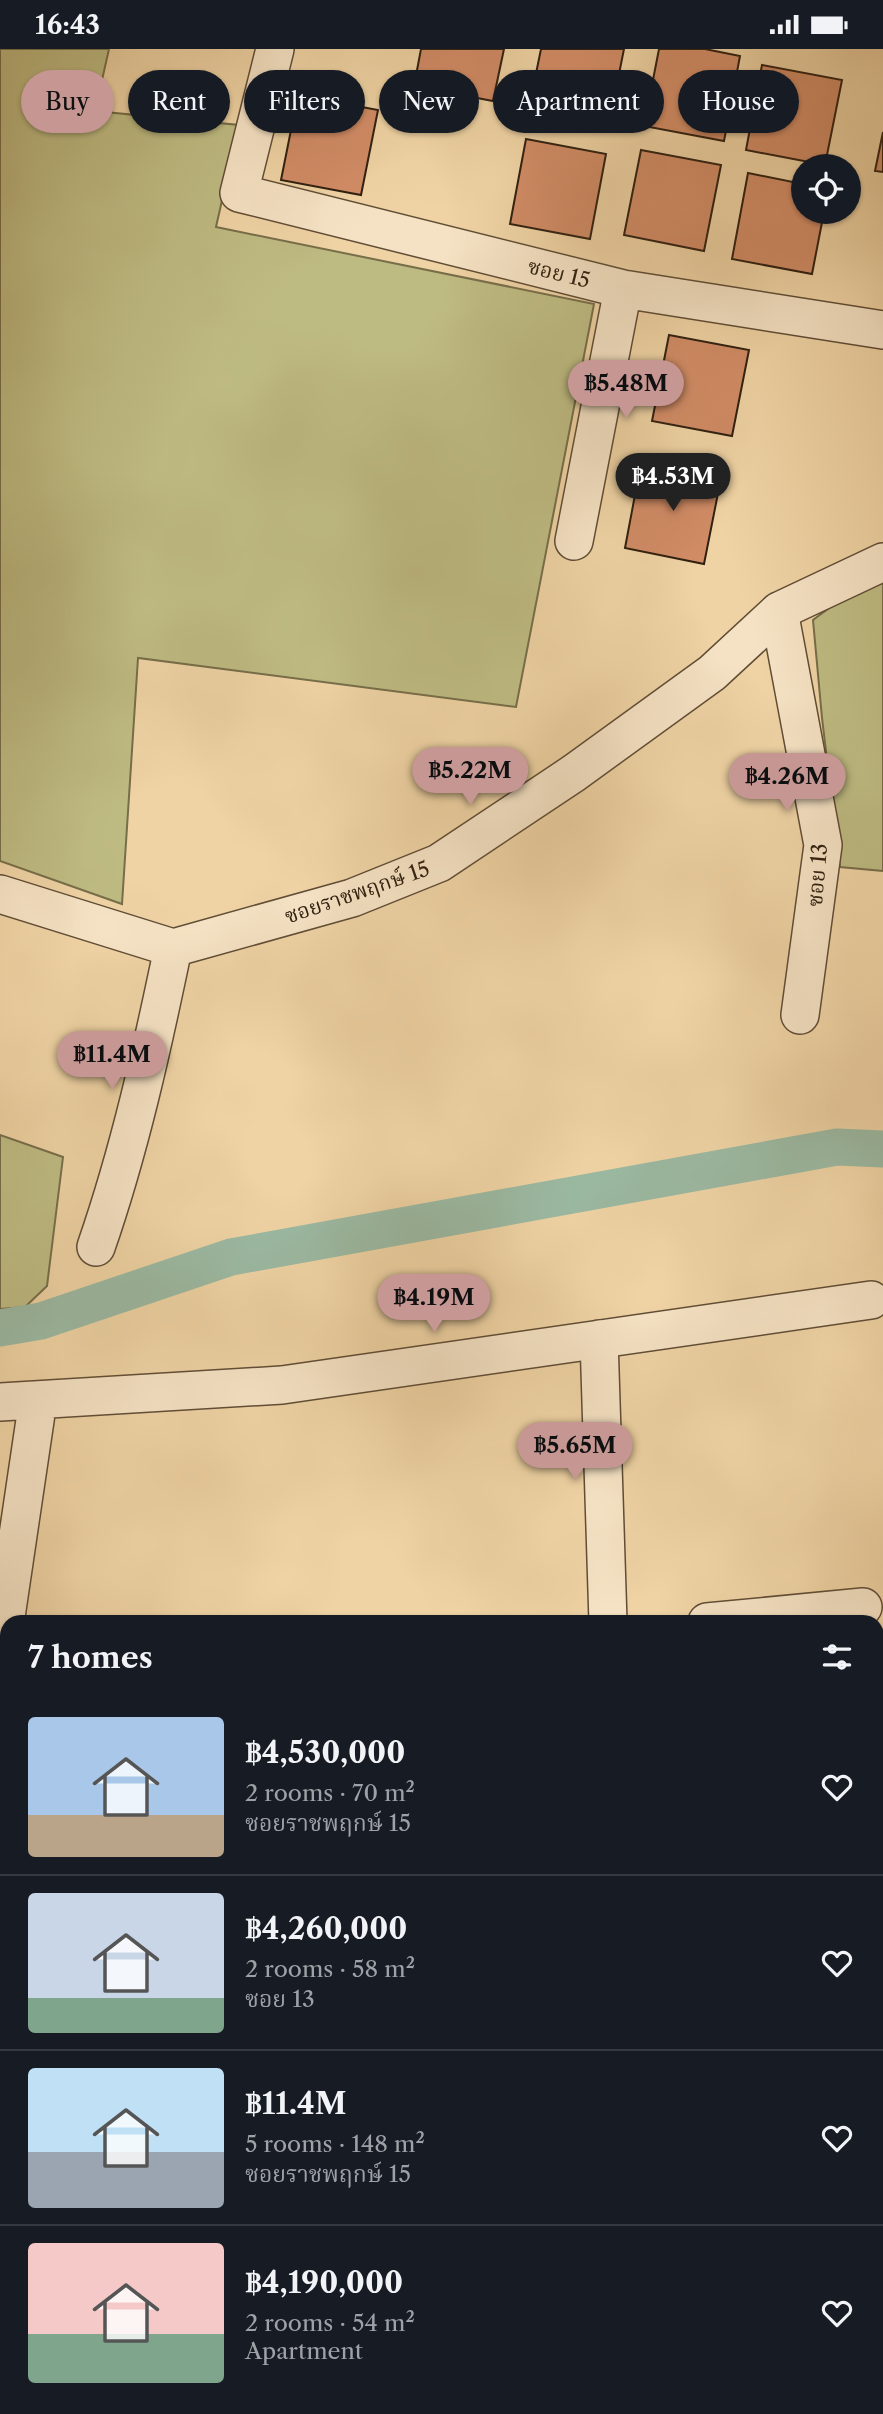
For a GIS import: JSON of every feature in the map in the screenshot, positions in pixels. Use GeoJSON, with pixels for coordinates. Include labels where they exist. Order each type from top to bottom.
{"type":"FeatureCollection","features":[{"type":"Feature","properties":{"kind":"street","name":"ซอย 15"},"geometry":{"type":"LineString","coordinates":[[275,49],[239,193],[622,289],[883,330]]}},
{"type":"Feature","properties":{"kind":"street"},"geometry":{"type":"LineString","coordinates":[[574,541],[622,289]]}},
{"type":"Feature","properties":{"kind":"street","name":"ซอยราชพฤกษ์ 15"},"geometry":{"type":"LineString","coordinates":[[173,948],[352,898],[439,863],[574,773],[712,673],[779,611],[883,562]]}},
{"type":"Feature","properties":{"kind":"street","name":"ซอย 13"},"geometry":{"type":"LineString","coordinates":[[779,611],[823,845],[800,1015]]}},
{"type":"Feature","properties":{"kind":"street"},"geometry":{"type":"LineString","coordinates":[[0,894],[173,948],[147,1075],[114,1195],[96,1247]]}},
{"type":"Feature","properties":{"kind":"street"},"geometry":{"type":"LineString","coordinates":[[0,1402],[282,1385],[871,1300]]}},
{"type":"Feature","properties":{"kind":"street"},"geometry":{"type":"LineString","coordinates":[[599,1339],[608,1615]]}},
{"type":"Feature","properties":{"kind":"street"},"geometry":{"type":"LineString","coordinates":[[6,1615],[38,1400]]}},
{"type":"Feature","properties":{"kind":"street"},"geometry":{"type":"LineString","coordinates":[[780,1615],[863,1607]]}},
{"type":"Feature","properties":{"kind":"shaded area"},"geometry":{"type":"Polygon","coordinates":[[[0,49],[109,49],[104,70],[21,70],[21,133],[114,133],[114,113],[128,114],[128,133],[230,133],[230,124],[239,125],[216,227],[594,304],[516,707],[138,658],[122,904],[0,861],[0,49]]]}},
{"type":"Feature","properties":{"kind":"shaded area"},"geometry":{"type":"Polygon","coordinates":[[[883,583],[883,871],[840,867],[813,620],[844,597],[883,583]]]}},
{"type":"Feature","properties":{"kind":"shaded area"},"geometry":{"type":"Polygon","coordinates":[[[0,1135],[63,1157],[47,1286],[25,1307],[0,1309],[0,1135]]]}},
{"type":"Feature","properties":{"kind":"building"},"geometry":{"type":"Polygon","coordinates":[[[421,49],[504,49],[500,70],[493,70],[493,101],[479,98],[479,70],[417,70],[421,49]]]}},
{"type":"Feature","properties":{"kind":"building"},"geometry":{"type":"Polygon","coordinates":[[[541,49],[624,49],[620,70],[537,70],[541,49]]]}},
{"type":"Feature","properties":{"kind":"building"},"geometry":{"type":"Polygon","coordinates":[[[659,49],[705,49],[740,56],[737,70],[678,70],[678,132],[664,130],[664,70],[655,70],[659,49]]]}},
{"type":"Feature","properties":{"kind":"building"},"geometry":{"type":"Polygon","coordinates":[[[762,65],[789,70],[761,70],[762,65]]]}},
{"type":"Feature","properties":{"kind":"building"},"geometry":{"type":"Polygon","coordinates":[[[799,72],[842,80],[827,154],[791,154],[791,159],[746,150],[749,133],[799,133],[799,72]]]}},
{"type":"Feature","properties":{"kind":"building"},"geometry":{"type":"Polygon","coordinates":[[[365,108],[378,110],[361,195],[281,180],[290,133],[365,133],[365,108]]]}},
{"type":"Feature","properties":{"kind":"building"},"geometry":{"type":"Polygon","coordinates":[[[883,132],[883,172],[875,171],[883,132]]]}},
{"type":"Feature","properties":{"kind":"building"},"geometry":{"type":"Polygon","coordinates":[[[681,133],[726,133],[724,141],[681,133]]]}},
{"type":"Feature","properties":{"kind":"building"},"geometry":{"type":"Polygon","coordinates":[[[526,139],[606,154],[590,239],[510,224],[526,139]]]}},
{"type":"Feature","properties":{"kind":"building"},"geometry":{"type":"Polygon","coordinates":[[[641,150],[721,165],[704,251],[624,235],[641,150]]]}},
{"type":"Feature","properties":{"kind":"building"},"geometry":{"type":"Polygon","coordinates":[[[748,173],[791,182],[791,224],[822,224],[812,274],[732,259],[748,173]]]}},
{"type":"Feature","properties":{"kind":"building"},"geometry":{"type":"Polygon","coordinates":[[[669,335],[749,350],[732,436],[652,421],[669,335]]]}},
{"type":"Feature","properties":{"kind":"building"},"geometry":{"type":"Polygon","coordinates":[[[641,463],[721,478],[704,564],[625,548],[641,463]]]}},
{"type":"Feature","properties":{"kind":"waterway"},"geometry":{"type":"LineString","coordinates":[[0,1328],[41,1321],[231,1257],[837,1147],[883,1149]]}}]}
